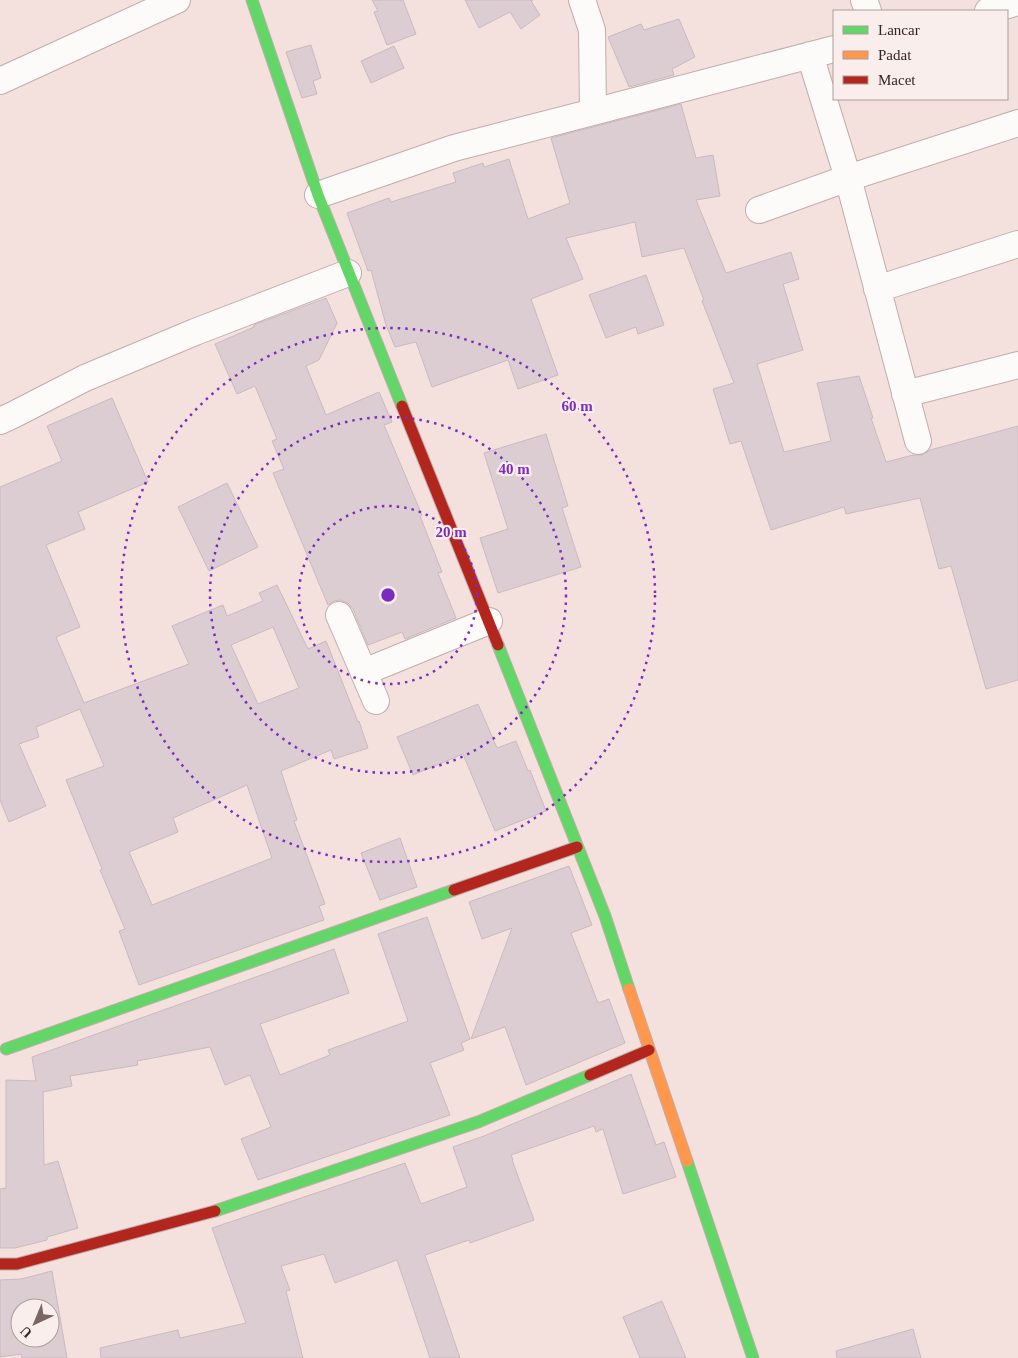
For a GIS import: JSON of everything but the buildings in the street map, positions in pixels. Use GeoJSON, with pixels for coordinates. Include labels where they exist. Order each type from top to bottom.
{"type":"FeatureCollection","features":[{"type":"Feature","properties":{"kind":"street"},"geometry":{"type":"LineString","coordinates":[[0,82],[177,0]]}},
{"type":"Feature","properties":{"kind":"street"},"geometry":{"type":"LineString","coordinates":[[252,0],[318,195],[348,273],[489,621],[605,916],[753,1358]]}},
{"type":"Feature","properties":{"kind":"street"},"geometry":{"type":"LineString","coordinates":[[582,0],[592,30],[593,112]]}},
{"type":"Feature","properties":{"kind":"street"},"geometry":{"type":"LineString","coordinates":[[991,10],[1018,2]]}},
{"type":"Feature","properties":{"kind":"street"},"geometry":{"type":"LineString","coordinates":[[318,195],[454,148],[822,52],[848,178],[918,441]]}},
{"type":"Feature","properties":{"kind":"street"},"geometry":{"type":"LineString","coordinates":[[759,210],[848,178],[1018,123]]}},
{"type":"Feature","properties":{"kind":"street"},"geometry":{"type":"LineString","coordinates":[[877,290],[1018,244]]}},
{"type":"Feature","properties":{"kind":"street"},"geometry":{"type":"LineString","coordinates":[[0,421],[85,378],[203,329],[348,273]]}},
{"type":"Feature","properties":{"kind":"street"},"geometry":{"type":"LineString","coordinates":[[905,394],[1018,365]]}},
{"type":"Feature","properties":{"kind":"street"},"geometry":{"type":"LineString","coordinates":[[339,615],[376,701]]}},
{"type":"Feature","properties":{"kind":"street"},"geometry":{"type":"LineString","coordinates":[[364,672],[489,621]]}},
{"type":"Feature","properties":{"kind":"street"},"geometry":{"type":"LineString","coordinates":[[6,1049],[577,847]]}},
{"type":"Feature","properties":{"kind":"street"},"geometry":{"type":"LineString","coordinates":[[0,1264],[17,1264],[222,1209],[478,1122],[649,1050]]}},
{"type":"Feature","properties":{"kind":"traffic: fast"},"geometry":{"type":"LineString","coordinates":[[252,0],[318,195],[402,406]]}},
{"type":"Feature","properties":{"kind":"traffic: fast"},"geometry":{"type":"LineString","coordinates":[[498,645],[605,916],[629,989]]}},
{"type":"Feature","properties":{"kind":"traffic: fast"},"geometry":{"type":"LineString","coordinates":[[6,1049],[454,890]]}},
{"type":"Feature","properties":{"kind":"traffic: fast"},"geometry":{"type":"LineString","coordinates":[[215,1211],[478,1122],[590,1075]]}},
{"type":"Feature","properties":{"kind":"traffic: fast"},"geometry":{"type":"LineString","coordinates":[[687,1161],[753,1358]]}},
{"type":"Feature","properties":{"kind":"traffic: slow"},"geometry":{"type":"LineString","coordinates":[[629,989],[687,1161]]}},
{"type":"Feature","properties":{"kind":"traffic: jam"},"geometry":{"type":"LineString","coordinates":[[402,406],[498,645]]}},
{"type":"Feature","properties":{"kind":"traffic: jam"},"geometry":{"type":"LineString","coordinates":[[454,890],[577,847]]}},
{"type":"Feature","properties":{"kind":"traffic: jam"},"geometry":{"type":"LineString","coordinates":[[590,1075],[649,1050]]}},
{"type":"Feature","properties":{"kind":"traffic: jam"},"geometry":{"type":"LineString","coordinates":[[0,1264],[17,1264],[215,1211]]}}]}
